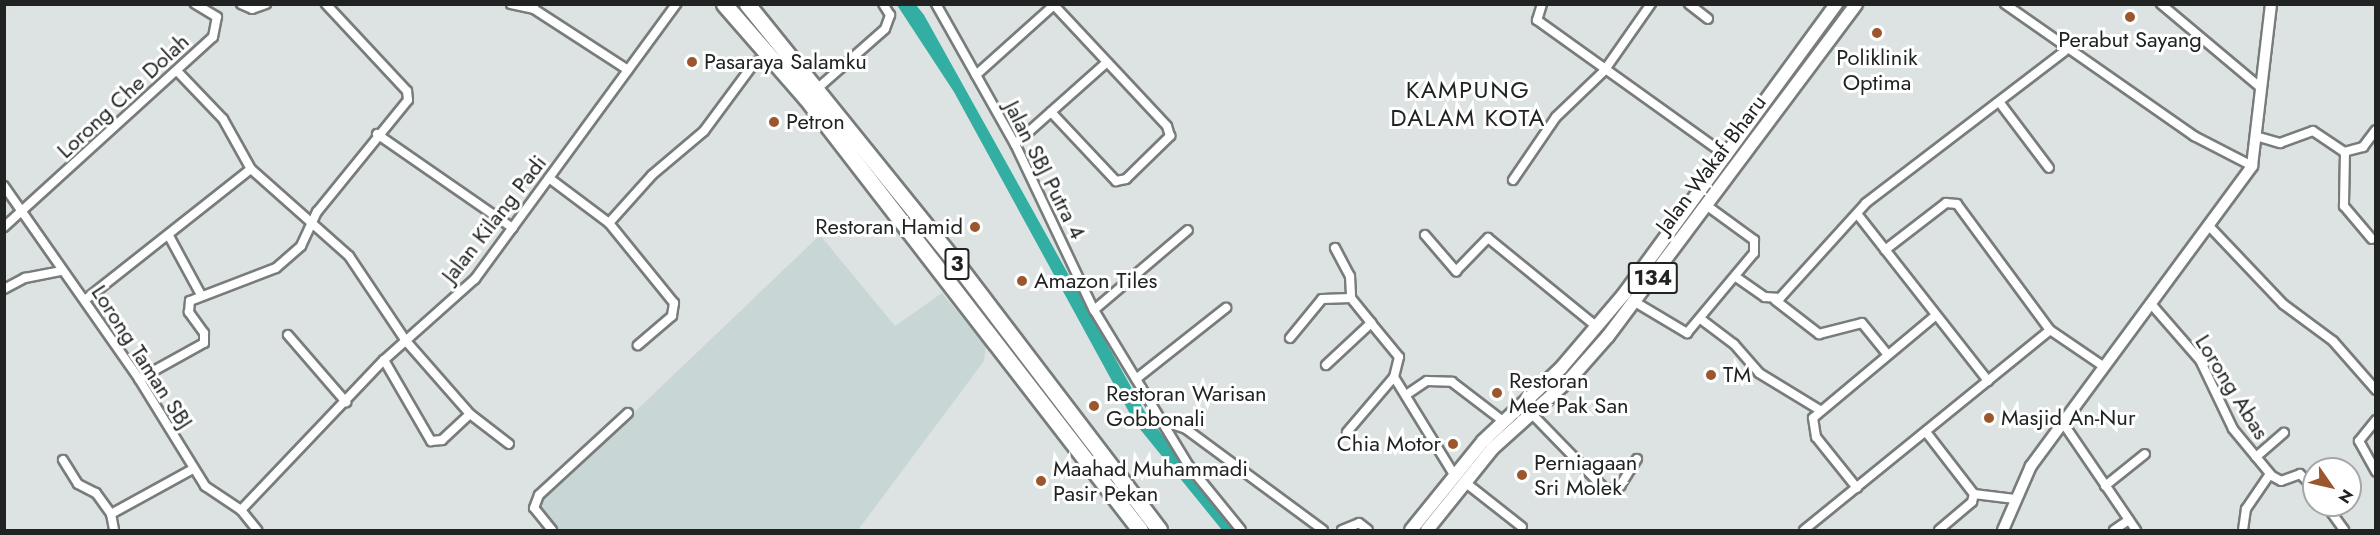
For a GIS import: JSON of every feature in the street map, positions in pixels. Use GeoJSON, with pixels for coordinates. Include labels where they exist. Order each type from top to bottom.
{"type":"FeatureCollection","features":[{"type":"Feature","properties":{"kind":"highway","name":"3"},"geometry":{"type":"LineString","coordinates":[[724,4],[771,59],[1140,531]]}},
{"type":"Feature","properties":{"kind":"highway","name":"3"},"geometry":{"type":"LineString","coordinates":[[747,4],[818,88],[1159,531]]}},
{"type":"Feature","properties":{"kind":"main road","name":"Jalan Wakaf Bharu"},"geometry":{"type":"LineString","coordinates":[[1427,531],[1460,479],[1503,421],[1597,327],[1727,156],[1836,4]]}},
{"type":"Feature","properties":{"kind":"main road","name":"Jalan Wakaf Bharu"},"geometry":{"type":"LineString","coordinates":[[1411,531],[1460,479],[1571,378],[1635,302],[1856,4]]}},
{"type":"Feature","properties":{"kind":"street","name":"Lorong Che Dolah"},"geometry":{"type":"LineString","coordinates":[[4,227],[178,72],[218,26],[215,14],[195,4]]}},
{"type":"Feature","properties":{"kind":"street"},"geometry":{"type":"LineString","coordinates":[[241,4],[252,9],[266,4]]}},
{"type":"Feature","properties":{"kind":"street"},"geometry":{"type":"LineString","coordinates":[[139,380],[204,343],[204,333],[188,307],[201,295],[276,268],[301,246],[312,224],[377,134],[409,96],[326,4]]}},
{"type":"Feature","properties":{"kind":"street"},"geometry":{"type":"LineString","coordinates":[[511,4],[534,9],[628,70]]}},
{"type":"Feature","properties":{"kind":"street"},"geometry":{"type":"LineString","coordinates":[[818,88],[885,29],[890,15],[883,4]]}},
{"type":"Feature","properties":{"kind":"street","name":"Jalan SBJ Putra 4"},"geometry":{"type":"LineString","coordinates":[[936,4],[1014,144],[1094,310],[1159,420],[1240,531]]}},
{"type":"Feature","properties":{"kind":"street"},"geometry":{"type":"LineString","coordinates":[[1542,4],[1537,20],[1727,156]]}},
{"type":"Feature","properties":{"kind":"street"},"geometry":{"type":"LineString","coordinates":[[1513,180],[1556,117],[1604,70],[1651,4]]}},
{"type":"Feature","properties":{"kind":"street"},"geometry":{"type":"LineString","coordinates":[[1689,4],[1708,19]]}},
{"type":"Feature","properties":{"kind":"street"},"geometry":{"type":"LineString","coordinates":[[2005,4],[2065,51],[2193,136],[2252,166]]}},
{"type":"Feature","properties":{"kind":"street"},"geometry":{"type":"LineString","coordinates":[[2003,531],[2013,499],[2062,423],[2103,366],[2152,305],[2252,166],[2259,137],[2261,88],[2271,4]]}},
{"type":"Feature","properties":{"kind":"street","name":"Jalan Kilang Padi"},"geometry":{"type":"LineString","coordinates":[[241,510],[384,360],[475,279],[676,5]]}},
{"type":"Feature","properties":{"kind":"street"},"geometry":{"type":"LineString","coordinates":[[976,75],[1054,5],[1170,131],[1167,141],[1126,179],[1112,178],[1051,112]]}},
{"type":"Feature","properties":{"kind":"street"},"geometry":{"type":"LineString","coordinates":[[2167,6],[2261,88]]}},
{"type":"Feature","properties":{"kind":"street"},"geometry":{"type":"LineString","coordinates":[[1775,300],[1858,215],[1920,159],[2000,103],[2065,51]]}},
{"type":"Feature","properties":{"kind":"street"},"geometry":{"type":"LineString","coordinates":[[609,223],[652,175],[704,131],[755,62],[771,59]]}},
{"type":"Feature","properties":{"kind":"street"},"geometry":{"type":"LineString","coordinates":[[1014,144],[1107,62]]}},
{"type":"Feature","properties":{"kind":"street"},"geometry":{"type":"LineString","coordinates":[[178,72],[223,119],[251,169],[365,273],[406,341],[471,414],[509,444]]}},
{"type":"Feature","properties":{"kind":"street"},"geometry":{"type":"LineString","coordinates":[[2000,103],[2049,168]]}},
{"type":"Feature","properties":{"kind":"street"},"geometry":{"type":"LineString","coordinates":[[2259,137],[2280,143],[2313,131],[2345,152],[2362,147],[2376,130]]}},
{"type":"Feature","properties":{"kind":"street"},"geometry":{"type":"LineString","coordinates":[[377,134],[513,228]]}},
{"type":"Feature","properties":{"kind":"street"},"geometry":{"type":"LineString","coordinates":[[2345,152],[2344,206],[2372,239]]}},
{"type":"Feature","properties":{"kind":"street"},"geometry":{"type":"LineString","coordinates":[[85,300],[251,169]]}},
{"type":"Feature","properties":{"kind":"street"},"geometry":{"type":"LineString","coordinates":[[549,178],[609,223],[675,307],[638,345]]}},
{"type":"Feature","properties":{"kind":"street","name":"Lorong Taman SBJ"},"geometry":{"type":"LineString","coordinates":[[4,186],[60,271],[85,300],[139,380],[193,469],[216,497],[241,510]]}},
{"type":"Feature","properties":{"kind":"street"},"geometry":{"type":"LineString","coordinates":[[1885,250],[1946,203],[1956,204],[2050,330],[2103,366]]}},
{"type":"Feature","properties":{"kind":"street"},"geometry":{"type":"LineString","coordinates":[[1635,302],[1682,333],[1702,320],[1736,277],[1756,243],[1706,205]]}},
{"type":"Feature","properties":{"kind":"street"},"geometry":{"type":"LineString","coordinates":[[1858,215],[1988,381]]}},
{"type":"Feature","properties":{"kind":"street"},"geometry":{"type":"LineString","coordinates":[[2209,226],[2283,304],[2333,341],[2376,390]]}},
{"type":"Feature","properties":{"kind":"street"},"geometry":{"type":"LineString","coordinates":[[1094,310],[1188,230]]}},
{"type":"Feature","properties":{"kind":"street"},"geometry":{"type":"LineString","coordinates":[[1425,235],[1456,271],[1488,238],[1597,327]]}},
{"type":"Feature","properties":{"kind":"street"},"geometry":{"type":"LineString","coordinates":[[169,236],[201,295]]}},
{"type":"Feature","properties":{"kind":"street"},"geometry":{"type":"LineString","coordinates":[[1335,248],[1350,276],[1351,298],[1400,357],[1394,377],[1347,432]]}},
{"type":"Feature","properties":{"kind":"street"},"geometry":{"type":"LineString","coordinates":[[4,289],[25,278],[60,271]]}},
{"type":"Feature","properties":{"kind":"street"},"geometry":{"type":"LineString","coordinates":[[1736,277],[1775,300],[1819,334],[1862,323],[1887,354]]}},
{"type":"Feature","properties":{"kind":"street"},"geometry":{"type":"LineString","coordinates":[[1290,338],[1322,299],[1351,298]]}},
{"type":"Feature","properties":{"kind":"street","name":"Lorong Abas"},"geometry":{"type":"LineString","coordinates":[[2152,305],[2200,360],[2223,413],[2271,474]]}},
{"type":"Feature","properties":{"kind":"street"},"geometry":{"type":"LineString","coordinates":[[1136,379],[1226,308]]}},
{"type":"Feature","properties":{"kind":"street"},"geometry":{"type":"LineString","coordinates":[[1857,488],[1816,437],[1813,418],[1818,409],[1936,315]]}},
{"type":"Feature","properties":{"kind":"street"},"geometry":{"type":"LineString","coordinates":[[1702,320],[1734,344],[1759,374],[1818,409]]}},
{"type":"Feature","properties":{"kind":"street"},"geometry":{"type":"LineString","coordinates":[[1326,365],[1371,323]]}},
{"type":"Feature","properties":{"kind":"street"},"geometry":{"type":"LineString","coordinates":[[1804,531],[2050,330]]}},
{"type":"Feature","properties":{"kind":"street"},"geometry":{"type":"LineString","coordinates":[[288,335],[346,402]]}},
{"type":"Feature","properties":{"kind":"street"},"geometry":{"type":"LineString","coordinates":[[384,360],[431,441],[442,440],[471,414]]}},
{"type":"Feature","properties":{"kind":"street"},"geometry":{"type":"LineString","coordinates":[[1394,377],[1460,479],[1522,527]]}},
{"type":"Feature","properties":{"kind":"street"},"geometry":{"type":"LineString","coordinates":[[1406,395],[1427,381],[1452,382],[1503,421]]}},
{"type":"Feature","properties":{"kind":"street"},"geometry":{"type":"LineString","coordinates":[[552,531],[534,508],[539,495],[628,412]]}},
{"type":"Feature","properties":{"kind":"street"},"geometry":{"type":"LineString","coordinates":[[1531,413],[1606,490],[1620,486],[1637,459]]}},
{"type":"Feature","properties":{"kind":"street"},"geometry":{"type":"LineString","coordinates":[[1159,420],[1186,429],[1323,531]]}},
{"type":"Feature","properties":{"kind":"street"},"geometry":{"type":"LineString","coordinates":[[2376,420],[2359,441],[2376,472]]}},
{"type":"Feature","properties":{"kind":"street"},"geometry":{"type":"LineString","coordinates":[[2062,423],[2136,531]]}},
{"type":"Feature","properties":{"kind":"street"},"geometry":{"type":"LineString","coordinates":[[1926,432],[1974,494],[2013,499]]}},
{"type":"Feature","properties":{"kind":"street"},"geometry":{"type":"LineString","coordinates":[[2256,457],[2284,433]]}},
{"type":"Feature","properties":{"kind":"street"},"geometry":{"type":"LineString","coordinates":[[2105,486],[2145,454]]}},
{"type":"Feature","properties":{"kind":"street"},"geometry":{"type":"LineString","coordinates":[[63,460],[78,484],[96,493],[111,514],[114,531]]}},
{"type":"Feature","properties":{"kind":"street"},"geometry":{"type":"LineString","coordinates":[[111,514],[193,469]]}},
{"type":"Feature","properties":{"kind":"street"},"geometry":{"type":"LineString","coordinates":[[2243,531],[2240,522],[2271,474],[2281,481],[2300,474],[2302,476]]}},
{"type":"Feature","properties":{"kind":"street"},"geometry":{"type":"LineString","coordinates":[[1939,531],[1972,502],[1974,494]]}},
{"type":"Feature","properties":{"kind":"street"},"geometry":{"type":"LineString","coordinates":[[241,510],[256,531]]}},
{"type":"Feature","properties":{"kind":"street"},"geometry":{"type":"LineString","coordinates":[[2334,517],[2344,531]]}},
{"type":"Feature","properties":{"kind":"street"},"geometry":{"type":"LineString","coordinates":[[2114,531],[2129,520]]}},
{"type":"Feature","properties":{"kind":"street"},"geometry":{"type":"LineString","coordinates":[[1342,531],[1359,523],[1368,531]]}},
{"type":"Feature","properties":{"kind":"shaded area"},"geometry":{"type":"Polygon","coordinates":[[[820,235],[895,326],[942,293],[986,346],[984,361],[858,530],[556,530],[534,508],[820,235]]]}},
{"type":"Feature","properties":{"kind":"water"},"geometry":{"type":"Polygon","coordinates":[[[897,5],[916,5],[924,15],[1145,412],[1234,530],[1222,530],[1135,423],[954,92],[897,5]]]}},
{"type":"Feature","properties":{"kind":"place","name":"Perabut Sayang"},"geometry":{"type":"Point","coordinates":[2130,17]}},
{"type":"Feature","properties":{"kind":"place","name":"Poliklinik Optima"},"geometry":{"type":"Point","coordinates":[1877,33]}},
{"type":"Feature","properties":{"kind":"place","name":"Pasaraya Salamku"},"geometry":{"type":"Point","coordinates":[692,62]}},
{"type":"Feature","properties":{"kind":"place","name":"Petron"},"geometry":{"type":"Point","coordinates":[774,122]}},
{"type":"Feature","properties":{"kind":"place","name":"Restoran Hamid"},"geometry":{"type":"Point","coordinates":[975,227]}},
{"type":"Feature","properties":{"kind":"place","name":"Amazon Tiles"},"geometry":{"type":"Point","coordinates":[1022,281]}},
{"type":"Feature","properties":{"kind":"place","name":"TM"},"geometry":{"type":"Point","coordinates":[1711,375]}},
{"type":"Feature","properties":{"kind":"place","name":"Restoran Mee Pak San"},"geometry":{"type":"Point","coordinates":[1497,393]}},
{"type":"Feature","properties":{"kind":"place","name":"Restoran Warisan Gobbonali"},"geometry":{"type":"Point","coordinates":[1094,406]}},
{"type":"Feature","properties":{"kind":"place","name":"Masjid An-Nur"},"geometry":{"type":"Point","coordinates":[1989,418]}},
{"type":"Feature","properties":{"kind":"place","name":"Chia Motor"},"geometry":{"type":"Point","coordinates":[1453,444]}},
{"type":"Feature","properties":{"kind":"place","name":"Perniagaan Sri Molek"},"geometry":{"type":"Point","coordinates":[1522,475]}},
{"type":"Feature","properties":{"kind":"place","name":"Maahad Muhammadi Pasir Pekan"},"geometry":{"type":"Point","coordinates":[1041,481]}},
{"type":"Feature","properties":{"kind":"district","name":"KAMPUNG DALAM KOTA"},"geometry":{"type":"Point","coordinates":[1468,104]}}]}
